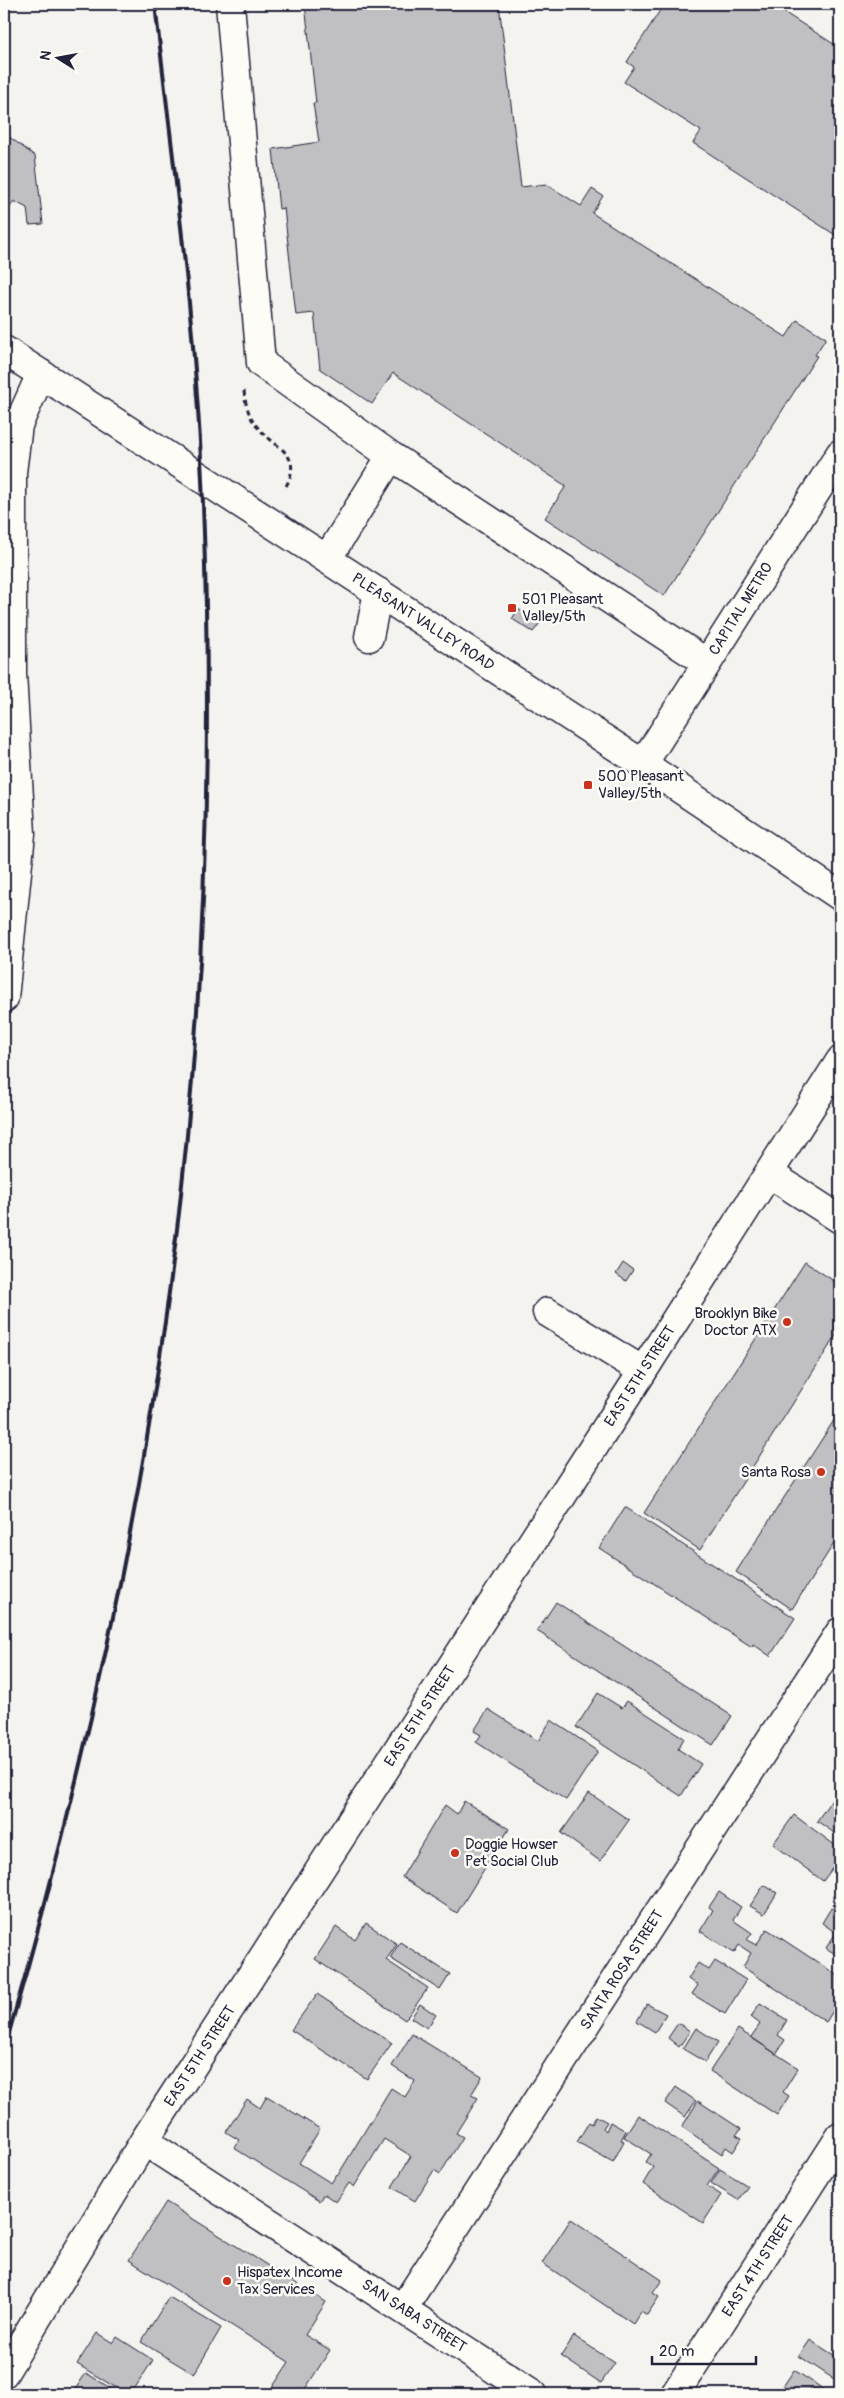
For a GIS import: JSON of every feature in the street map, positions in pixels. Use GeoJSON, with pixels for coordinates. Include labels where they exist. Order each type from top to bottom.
{"type":"FeatureCollection","features":[{"type":"Feature","properties":{"kind":"street"},"geometry":{"type":"LineString","coordinates":[[230,4],[261,363],[391,456],[707,663]]}},
{"type":"Feature","properties":{"kind":"street","name":"PLEASANT VALLEY ROAD"},"geometry":{"type":"LineString","coordinates":[[4,350],[643,764],[840,896]]}},
{"type":"Feature","properties":{"kind":"street"},"geometry":{"type":"LineString","coordinates":[[4,998],[21,834],[12,673],[12,472],[18,425],[41,374]]}},
{"type":"Feature","properties":{"kind":"street","name":"CAPITAL METRO"},"geometry":{"type":"LineString","coordinates":[[643,764],[840,454]]}},
{"type":"Feature","properties":{"kind":"street"},"geometry":{"type":"LineString","coordinates":[[327,559],[391,456]]}},
{"type":"Feature","properties":{"kind":"street"},"geometry":{"type":"LineString","coordinates":[[369,637],[378,592]]}},
{"type":"Feature","properties":{"kind":"street","name":"EAST 5TH STREET"},"geometry":{"type":"LineString","coordinates":[[4,2374],[144,2142],[644,1371],[840,1061]]}},
{"type":"Feature","properties":{"kind":"street"},"geometry":{"type":"LineString","coordinates":[[770,1174],[837,1209]]}},
{"type":"Feature","properties":{"kind":"street"},"geometry":{"type":"LineString","coordinates":[[546,1312],[644,1371]]}},
{"type":"Feature","properties":{"kind":"street","name":"SANTA ROSA STREET"},"geometry":{"type":"LineString","coordinates":[[403,2308],[840,1632]]}},
{"type":"Feature","properties":{"kind":"street","name":"EAST 4TH STREET"},"geometry":{"type":"LineString","coordinates":[[675,2394],[840,2137]]}},
{"type":"Feature","properties":{"kind":"street","name":"SAN SABA STREET"},"geometry":{"type":"LineString","coordinates":[[144,2142],[533,2394]]}},
{"type":"Feature","properties":{"kind":"building"},"geometry":{"type":"Polygon","coordinates":[[[305,4],[499,4],[521,187],[546,184],[581,206],[592,189],[603,196],[592,213],[786,337],[797,320],[826,338],[815,355],[817,356],[664,596],[545,518],[566,486],[393,373],[372,404],[320,369],[314,313],[296,315],[284,208],[279,209],[273,149],[319,142],[313,103],[316,103],[305,4]]]}},
{"type":"Feature","properties":{"kind":"building"},"geometry":{"type":"Polygon","coordinates":[[[664,4],[771,4],[840,48],[840,238],[693,143],[701,131],[624,82],[634,67],[627,62],[664,4]]]}},
{"type":"Feature","properties":{"kind":"building"},"geometry":{"type":"Polygon","coordinates":[[[4,133],[35,156],[43,224],[29,225],[27,208],[14,201],[7,212],[4,209],[4,133]]]}},
{"type":"Feature","properties":{"kind":"building"},"geometry":{"type":"Polygon","coordinates":[[[518,609],[540,623],[533,632],[512,619],[518,609]]]}},
{"type":"Feature","properties":{"kind":"building"},"geometry":{"type":"Polygon","coordinates":[[[805,1262],[840,1285],[840,1329],[700,1550],[644,1513],[805,1262]]]}},
{"type":"Feature","properties":{"kind":"building"},"geometry":{"type":"Polygon","coordinates":[[[623,1263],[633,1270],[626,1281],[616,1274],[623,1263]]]}},
{"type":"Feature","properties":{"kind":"building","name":"Santa Rosa"},"geometry":{"type":"Polygon","coordinates":[[[840,1411],[840,1534],[792,1609],[736,1572],[840,1411]]]}},
{"type":"Feature","properties":{"kind":"building"},"geometry":{"type":"Polygon","coordinates":[[[625,1507],[795,1618],[770,1656],[753,1644],[752,1647],[599,1548],[625,1507]]]}},
{"type":"Feature","properties":{"kind":"building"},"geometry":{"type":"Polygon","coordinates":[[[556,1602],[732,1716],[713,1745],[537,1631],[556,1602]]]}},
{"type":"Feature","properties":{"kind":"building"},"geometry":{"type":"Polygon","coordinates":[[[598,1693],[622,1708],[627,1701],[684,1738],[678,1749],[701,1764],[681,1796],[576,1727],[598,1693]]]}},
{"type":"Feature","properties":{"kind":"building"},"geometry":{"type":"Polygon","coordinates":[[[488,1709],[538,1741],[551,1720],[598,1751],[566,1800],[476,1742],[481,1735],[474,1731],[488,1709]]]}},
{"type":"Feature","properties":{"kind":"building"},"geometry":{"type":"Polygon","coordinates":[[[840,1787],[840,1837],[817,1821],[840,1787]]]}},
{"type":"Feature","properties":{"kind":"building"},"geometry":{"type":"Polygon","coordinates":[[[589,1793],[629,1820],[600,1861],[561,1833],[589,1793]]]}},
{"type":"Feature","properties":{"kind":"building","name":"Doggie Howser Pet Social Club"},"geometry":{"type":"Polygon","coordinates":[[[464,1801],[509,1829],[457,1913],[402,1877],[445,1805],[457,1814],[464,1801]]]}},
{"type":"Feature","properties":{"kind":"building"},"geometry":{"type":"Polygon","coordinates":[[[794,1815],[840,1849],[840,1858],[823,1881],[773,1844],[794,1815]]]}},
{"type":"Feature","properties":{"kind":"building"},"geometry":{"type":"Polygon","coordinates":[[[764,1885],[777,1893],[764,1914],[750,1906],[764,1885]]]}},
{"type":"Feature","properties":{"kind":"building"},"geometry":{"type":"Polygon","coordinates":[[[719,1892],[741,1907],[733,1920],[752,1933],[747,1940],[756,1945],[767,1929],[840,1977],[840,2000],[826,2022],[743,1967],[751,1953],[739,1945],[734,1953],[700,1931],[713,1910],[709,1907],[719,1892]]]}},
{"type":"Feature","properties":{"kind":"building"},"geometry":{"type":"Polygon","coordinates":[[[831,1908],[840,1914],[840,1957],[826,1948],[836,1933],[822,1923],[831,1908]]]}},
{"type":"Feature","properties":{"kind":"building"},"geometry":{"type":"Polygon","coordinates":[[[366,1923],[397,1944],[386,1960],[428,1988],[405,2020],[315,1959],[336,1927],[355,1940],[366,1923]]]}},
{"type":"Feature","properties":{"kind":"building"},"geometry":{"type":"Polygon","coordinates":[[[400,1942],[450,1974],[440,1990],[390,1958],[400,1942]]]}},
{"type":"Feature","properties":{"kind":"building"},"geometry":{"type":"Polygon","coordinates":[[[715,1961],[746,1980],[725,2014],[692,1994],[698,1985],[688,1979],[698,1963],[709,1970],[715,1961]]]}},
{"type":"Feature","properties":{"kind":"building"},"geometry":{"type":"Polygon","coordinates":[[[317,1994],[392,2043],[367,2079],[291,2030],[317,1994]]]}},
{"type":"Feature","properties":{"kind":"building"},"geometry":{"type":"Polygon","coordinates":[[[760,2003],[787,2020],[778,2035],[785,2040],[776,2054],[751,2037],[760,2024],[751,2017],[760,2003]]]}},
{"type":"Feature","properties":{"kind":"building"},"geometry":{"type":"Polygon","coordinates":[[[420,2004],[436,2015],[427,2028],[411,2018],[420,2004]]]}},
{"type":"Feature","properties":{"kind":"building"},"geometry":{"type":"Polygon","coordinates":[[[647,2004],[666,2014],[655,2032],[637,2021],[647,2004]]]}},
{"type":"Feature","properties":{"kind":"building"},"geometry":{"type":"Polygon","coordinates":[[[678,2023],[690,2031],[679,2047],[668,2038],[678,2023]]]}},
{"type":"Feature","properties":{"kind":"building"},"geometry":{"type":"Polygon","coordinates":[[[696,2028],[718,2042],[705,2062],[683,2049],[696,2028]]]}},
{"type":"Feature","properties":{"kind":"building"},"geometry":{"type":"Polygon","coordinates":[[[738,2029],[798,2068],[783,2092],[789,2096],[777,2115],[710,2071],[738,2029]]]}},
{"type":"Feature","properties":{"kind":"building"},"geometry":{"type":"Polygon","coordinates":[[[412,2034],[482,2077],[471,2095],[478,2098],[456,2133],[463,2137],[440,2174],[434,2170],[415,2201],[392,2187],[411,2156],[384,2139],[354,2187],[349,2183],[336,2202],[324,2194],[319,2201],[234,2148],[239,2140],[226,2132],[247,2099],[260,2108],[267,2096],[320,2129],[299,2163],[331,2183],[338,2175],[391,2088],[405,2097],[415,2081],[392,2066],[412,2034]]]}},
{"type":"Feature","properties":{"kind":"building"},"geometry":{"type":"Polygon","coordinates":[[[676,2087],[696,2101],[685,2117],[665,2103],[676,2087]]]}},
{"type":"Feature","properties":{"kind":"building"},"geometry":{"type":"Polygon","coordinates":[[[698,2101],[741,2129],[736,2135],[742,2138],[733,2152],[726,2147],[722,2154],[682,2127],[698,2101]]]}},
{"type":"Feature","properties":{"kind":"building"},"geometry":{"type":"Polygon","coordinates":[[[638,2115],[719,2168],[707,2186],[721,2195],[703,2223],[643,2184],[653,2167],[646,2162],[651,2154],[624,2137],[638,2115]]]}},
{"type":"Feature","properties":{"kind":"building"},"geometry":{"type":"Polygon","coordinates":[[[596,2116],[607,2122],[603,2128],[606,2131],[610,2122],[626,2131],[621,2140],[624,2141],[613,2162],[577,2142],[589,2122],[592,2124],[596,2116]]]}},
{"type":"Feature","properties":{"kind":"building"},"geometry":{"type":"Polygon","coordinates":[[[720,2169],[748,2186],[738,2200],[711,2183],[720,2169]]]}},
{"type":"Feature","properties":{"kind":"building","name":"Hispatex Income Tax Services"},"geometry":{"type":"Polygon","coordinates":[[[166,2202],[326,2302],[305,2335],[330,2350],[302,2394],[294,2389],[291,2394],[268,2394],[289,2362],[129,2260],[166,2202]]]}},
{"type":"Feature","properties":{"kind":"building"},"geometry":{"type":"Polygon","coordinates":[[[571,2219],[662,2280],[653,2293],[659,2297],[647,2315],[641,2311],[633,2324],[542,2263],[571,2219]]]}},
{"type":"Feature","properties":{"kind":"building"},"geometry":{"type":"Polygon","coordinates":[[[169,2297],[221,2328],[194,2374],[141,2342],[169,2297]]]}},
{"type":"Feature","properties":{"kind":"building"},"geometry":{"type":"Polygon","coordinates":[[[97,2333],[113,2343],[117,2337],[153,2360],[131,2394],[126,2394],[77,2364],[97,2333]]]}},
{"type":"Feature","properties":{"kind":"building"},"geometry":{"type":"Polygon","coordinates":[[[574,2336],[615,2363],[601,2383],[561,2356],[574,2336]]]}},
{"type":"Feature","properties":{"kind":"building"},"geometry":{"type":"Polygon","coordinates":[[[810,2340],[840,2359],[840,2383],[799,2356],[810,2340]]]}},
{"type":"Feature","properties":{"kind":"building"},"geometry":{"type":"Polygon","coordinates":[[[794,2370],[831,2394],[778,2394],[794,2370]]]}},
{"type":"Feature","properties":{"kind":"building"},"geometry":{"type":"Polygon","coordinates":[[[86,2373],[120,2394],[72,2394],[86,2373]]]}},
{"type":"Feature","properties":{"kind":"railway"},"geometry":{"type":"LineString","coordinates":[[4,2050],[50,1885],[91,1719],[142,1467],[172,1270],[185,1158],[195,1045],[202,932],[206,818],[206,592],[202,480],[189,301],[155,4]]}},
{"type":"Feature","properties":{"kind":"place","name":"501 Pleasant Valley/5th"},"geometry":{"type":"Point","coordinates":[512,608]}},
{"type":"Feature","properties":{"kind":"place","name":"500 Pleasant Valley/5th"},"geometry":{"type":"Point","coordinates":[588,785]}},
{"type":"Feature","properties":{"kind":"place","name":"Brooklyn Bike Doctor ATX"},"geometry":{"type":"Point","coordinates":[787,1322]}},
{"type":"Feature","properties":{"kind":"place","name":"Santa Rosa"},"geometry":{"type":"Point","coordinates":[821,1472]}},
{"type":"Feature","properties":{"kind":"place","name":"Doggie Howser Pet Social Club"},"geometry":{"type":"Point","coordinates":[455,1853]}},
{"type":"Feature","properties":{"kind":"place","name":"Hispatex Income Tax Services"},"geometry":{"type":"Point","coordinates":[227,2281]}}]}
